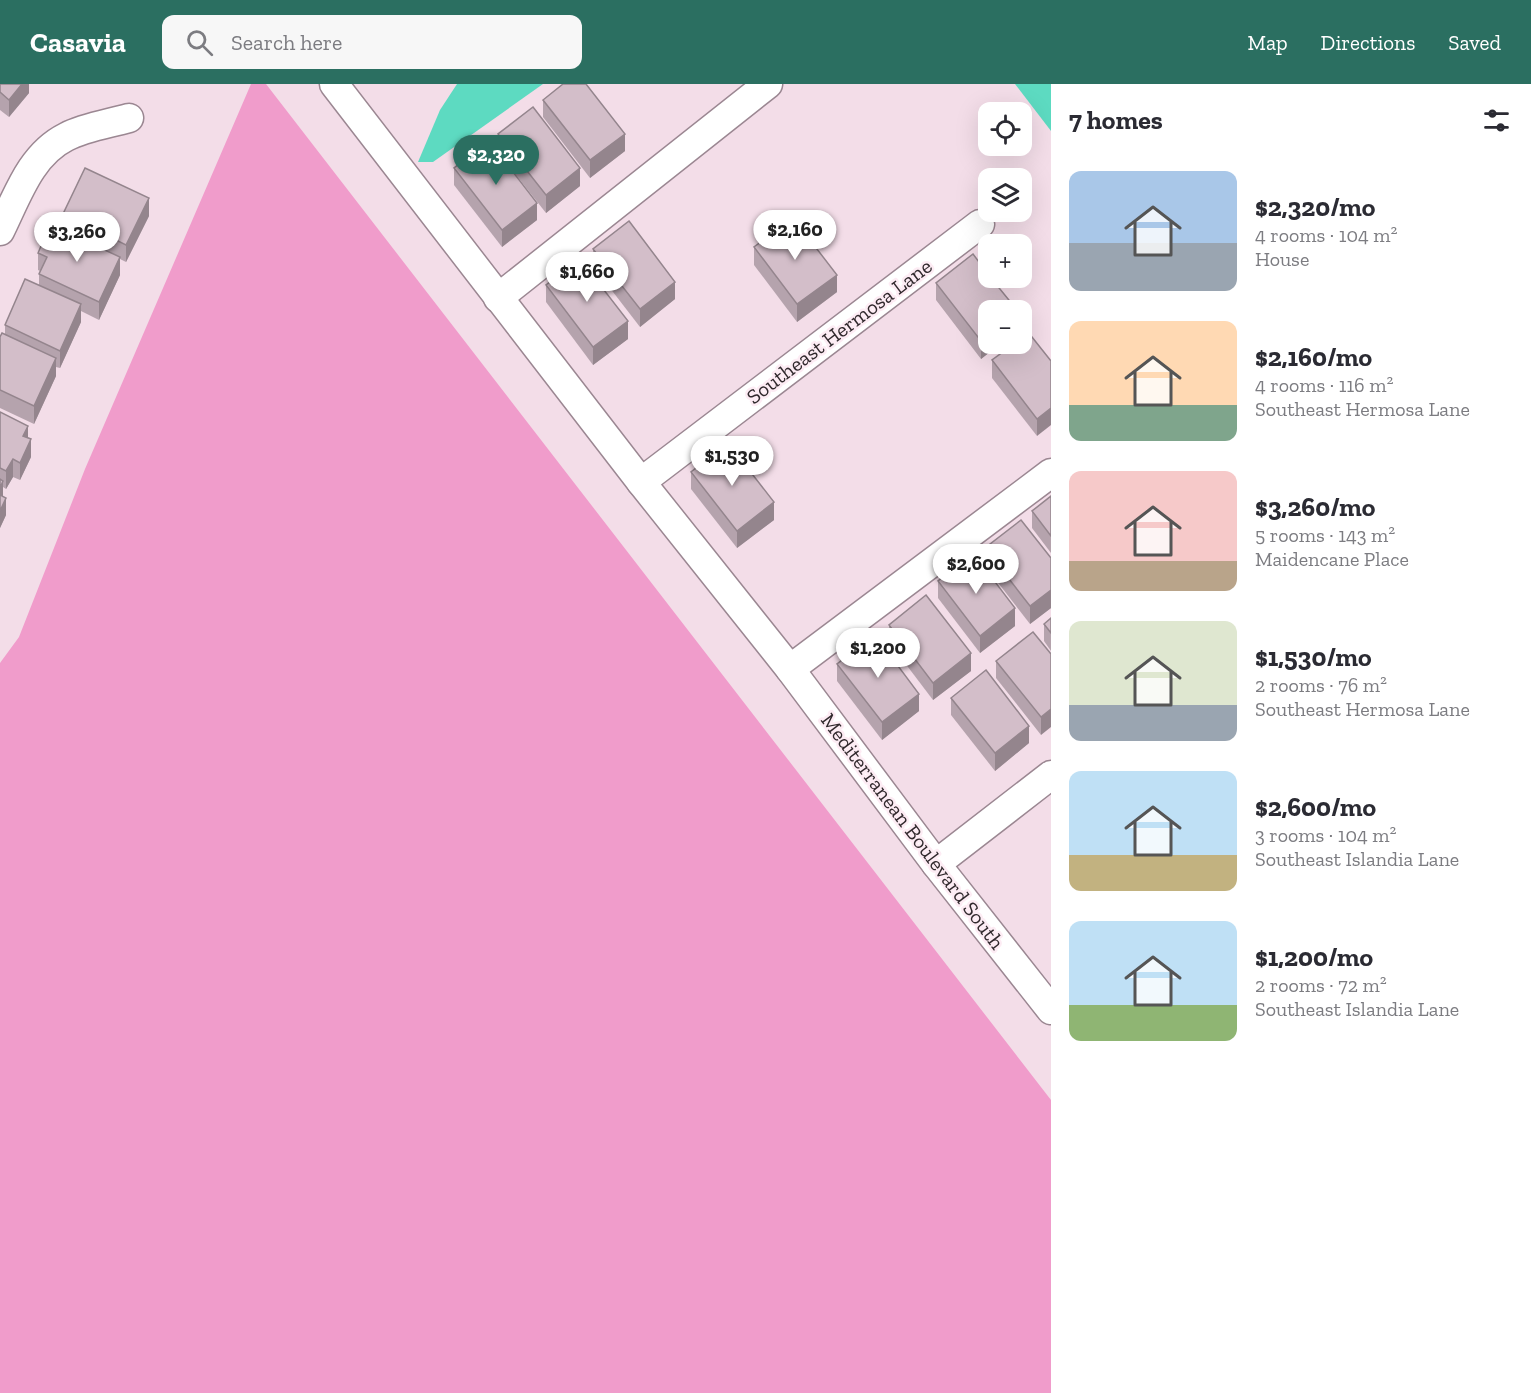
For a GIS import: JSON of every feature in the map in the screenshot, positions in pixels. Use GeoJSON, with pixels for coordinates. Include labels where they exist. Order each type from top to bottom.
{"type":"FeatureCollection","features":[{"type":"Feature","properties":{"kind":"street","name":"Mediterranean Boulevard South"},"geometry":{"type":"LineString","coordinates":[[334,84],[641,482],[790,669],[936,864],[1051,1010]]}},
{"type":"Feature","properties":{"kind":"street"},"geometry":{"type":"LineString","coordinates":[[498,298],[768,84]]}},
{"type":"Feature","properties":{"kind":"street"},"geometry":{"type":"LineString","coordinates":[[0,231],[32,166],[50,147],[83,130],[129,118]]}},
{"type":"Feature","properties":{"kind":"street","name":"Southeast Hermosa Lane"},"geometry":{"type":"LineString","coordinates":[[641,482],[980,224]]}},
{"type":"Feature","properties":{"kind":"street"},"geometry":{"type":"LineString","coordinates":[[790,669],[1051,473]]}},
{"type":"Feature","properties":{"kind":"street"},"geometry":{"type":"LineString","coordinates":[[936,864],[1051,775]]}},
{"type":"Feature","properties":{"kind":"shaded area"},"geometry":{"type":"Polygon","coordinates":[[[251,84],[266,84],[1051,1100],[1051,1393],[0,1393],[0,663],[19,637],[85,469],[251,84]]]}},
{"type":"Feature","properties":{"kind":"shaded area"},"geometry":{"type":"Polygon","coordinates":[[[457,84],[543,84],[433,162],[418,162],[440,110],[457,84]]]}},
{"type":"Feature","properties":{"kind":"shaded area"},"geometry":{"type":"Polygon","coordinates":[[[1015,84],[1051,84],[1051,131],[1032,106],[1032,102],[1029,102],[1015,84]]]}},
{"type":"Feature","properties":{"kind":"building"},"geometry":{"type":"Polygon","coordinates":[[[0,84],[22,84],[9,100],[0,92],[0,84]]]}},
{"type":"Feature","properties":{"kind":"building"},"geometry":{"type":"Polygon","coordinates":[[[563,84],[586,84],[625,134],[590,160],[543,100],[563,84]]]}},
{"type":"Feature","properties":{"kind":"building"},"geometry":{"type":"Polygon","coordinates":[[[533,107],[580,168],[546,195],[498,134],[533,107]]]}},
{"type":"Feature","properties":{"kind":"building"},"geometry":{"type":"Polygon","coordinates":[[[489,141],[537,203],[502,230],[454,168],[489,141]]]}},
{"type":"Feature","properties":{"kind":"building"},"geometry":{"type":"Polygon","coordinates":[[[85,168],[149,198],[126,245],[63,214],[85,168]]]}},
{"type":"Feature","properties":{"kind":"building"},"geometry":{"type":"Polygon","coordinates":[[[793,218],[837,275],[797,304],[754,247],[793,218]]]}},
{"type":"Feature","properties":{"kind":"building"},"geometry":{"type":"Polygon","coordinates":[[[629,221],[675,282],[640,309],[593,249],[629,221]]]}},
{"type":"Feature","properties":{"kind":"building"},"geometry":{"type":"Polygon","coordinates":[[[50,225],[120,257],[99,302],[39,274],[47,257],[38,253],[50,225]]]}},
{"type":"Feature","properties":{"kind":"building"},"geometry":{"type":"Polygon","coordinates":[[[973,254],[978,261],[978,288],[999,288],[1009,300],[978,300],[978,337],[936,283],[973,254]]]}},
{"type":"Feature","properties":{"kind":"building"},"geometry":{"type":"Polygon","coordinates":[[[580,259],[628,321],[593,347],[546,285],[580,259]]]}},
{"type":"Feature","properties":{"kind":"building"},"geometry":{"type":"Polygon","coordinates":[[[25,279],[81,304],[60,351],[5,325],[25,279]]]}},
{"type":"Feature","properties":{"kind":"building"},"geometry":{"type":"Polygon","coordinates":[[[2,333],[56,358],[34,406],[0,390],[0,337],[2,333]]]}},
{"type":"Feature","properties":{"kind":"building"},"geometry":{"type":"Polygon","coordinates":[[[1032,337],[1051,361],[1051,408],[1037,419],[992,360],[1000,354],[1032,354],[1032,337]]]}},
{"type":"Feature","properties":{"kind":"building"},"geometry":{"type":"Polygon","coordinates":[[[0,412],[28,426],[23,436],[31,439],[20,463],[13,459],[6,471],[0,468],[0,412]]]}},
{"type":"Feature","properties":{"kind":"building"},"geometry":{"type":"Polygon","coordinates":[[[728,443],[774,502],[737,531],[691,472],[728,443]]]}},
{"type":"Feature","properties":{"kind":"building"},"geometry":{"type":"Polygon","coordinates":[[[0,495],[6,498],[0,511],[0,495]]]}},
{"type":"Feature","properties":{"kind":"building"},"geometry":{"type":"Polygon","coordinates":[[[1051,496],[1051,536],[1032,511],[1051,496]]]}},
{"type":"Feature","properties":{"kind":"building"},"geometry":{"type":"Polygon","coordinates":[[[1021,520],[1051,558],[1051,590],[1030,606],[985,548],[1021,520]]]}},
{"type":"Feature","properties":{"kind":"building"},"geometry":{"type":"Polygon","coordinates":[[[973,553],[1015,608],[980,636],[938,581],[973,553]]]}},
{"type":"Feature","properties":{"kind":"building"},"geometry":{"type":"Polygon","coordinates":[[[926,595],[971,653],[933,683],[889,625],[926,595]]]}},
{"type":"Feature","properties":{"kind":"building"},"geometry":{"type":"Polygon","coordinates":[[[1051,618],[1051,633],[1044,624],[1051,618]]]}},
{"type":"Feature","properties":{"kind":"building"},"geometry":{"type":"Polygon","coordinates":[[[1033,632],[1051,654],[1051,709],[1041,717],[996,661],[1033,632]]]}},
{"type":"Feature","properties":{"kind":"building"},"geometry":{"type":"Polygon","coordinates":[[[875,635],[919,694],[882,722],[837,664],[875,635]]]}},
{"type":"Feature","properties":{"kind":"building"},"geometry":{"type":"Polygon","coordinates":[[[986,670],[1029,726],[995,753],[951,698],[986,670]]]}}]}
